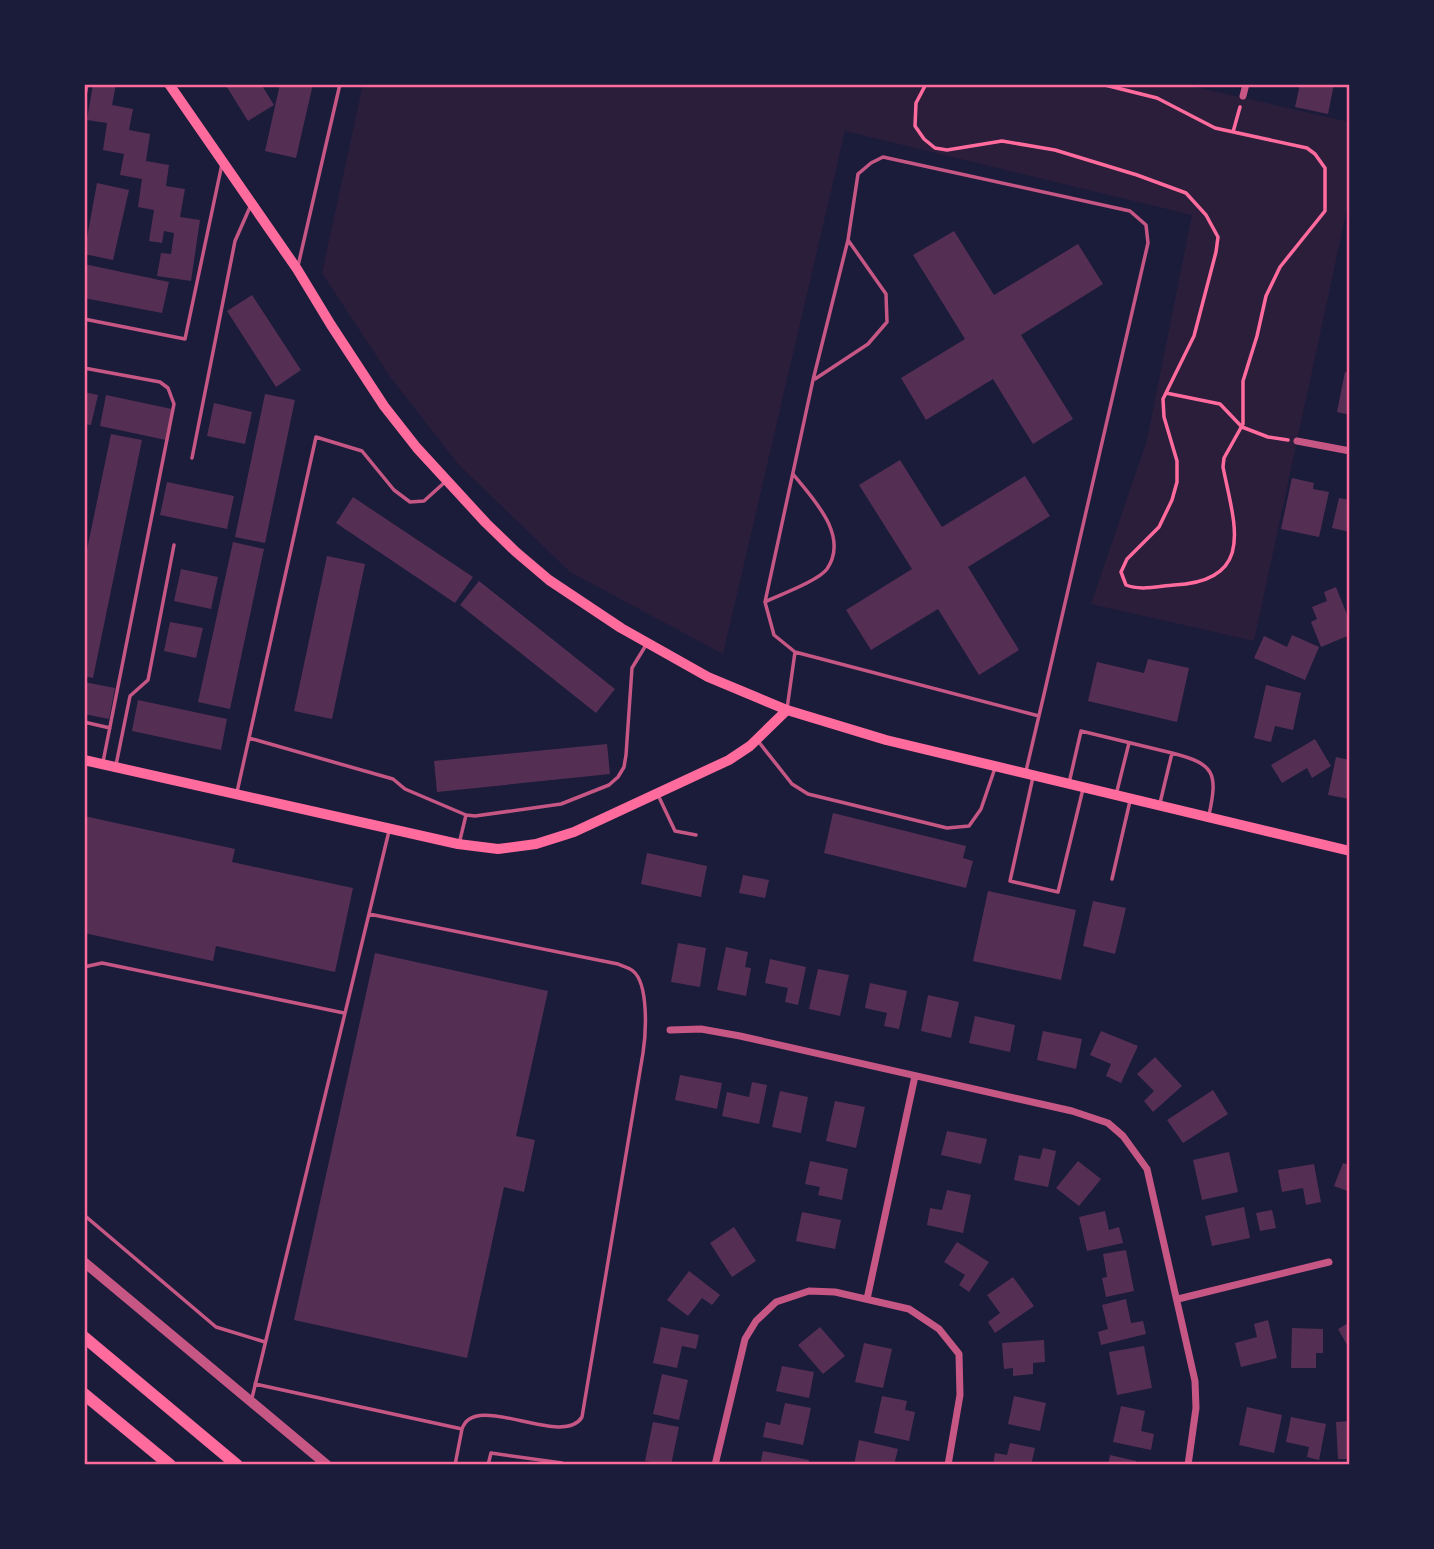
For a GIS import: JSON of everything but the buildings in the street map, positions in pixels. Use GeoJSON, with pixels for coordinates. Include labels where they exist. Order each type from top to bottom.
{"type":"FeatureCollection","features":[{"type":"Feature","properties":{"kind":"main road"},"geometry":{"type":"LineString","coordinates":[[169,84],[298,269],[384,406],[417,448],[486,523],[549,580],[647,643],[709,677],[787,710],[886,740],[1350,851]]}},
{"type":"Feature","properties":{"kind":"main road"},"geometry":{"type":"LineString","coordinates":[[84,760],[458,844],[498,849],[536,844],[574,832],[729,760],[758,740],[787,710]]}},
{"type":"Feature","properties":{"kind":"main road"},"geometry":{"type":"LineString","coordinates":[[84,1337],[237,1465]]}},
{"type":"Feature","properties":{"kind":"main road"},"geometry":{"type":"LineString","coordinates":[[84,1394],[170,1465]]}},
{"type":"Feature","properties":{"kind":"street"},"geometry":{"type":"LineString","coordinates":[[1243,96],[1246,84]]}},
{"type":"Feature","properties":{"kind":"street"},"geometry":{"type":"LineString","coordinates":[[1297,440],[1350,452]]}},
{"type":"Feature","properties":{"kind":"street"},"geometry":{"type":"LineString","coordinates":[[670,1030],[701,1029],[727,1034],[1072,1111],[1108,1123],[1123,1136],[1147,1169],[1178,1299],[1195,1381],[1196,1408],[1188,1465]]}},
{"type":"Feature","properties":{"kind":"street"},"geometry":{"type":"LineString","coordinates":[[867,1299],[915,1076]]}},
{"type":"Feature","properties":{"kind":"street"},"geometry":{"type":"LineString","coordinates":[[84,1262],[327,1465]]}},
{"type":"Feature","properties":{"kind":"street"},"geometry":{"type":"LineString","coordinates":[[1178,1299],[1329,1262]]}},
{"type":"Feature","properties":{"kind":"street"},"geometry":{"type":"LineString","coordinates":[[715,1465],[745,1339],[765,1310],[788,1296],[809,1291],[835,1292],[909,1309],[939,1329],[959,1354],[960,1395],[948,1465]]}},
{"type":"Feature","properties":{"kind":"lane"},"geometry":{"type":"LineString","coordinates":[[84,101],[87,84]]}},
{"type":"Feature","properties":{"kind":"lane"},"geometry":{"type":"LineString","coordinates":[[298,269],[340,84]]}},
{"type":"Feature","properties":{"kind":"lane"},"geometry":{"type":"LineString","coordinates":[[1039,716],[795,652],[774,635],[765,602],[813,380],[848,240],[858,174],[883,157],[1130,211],[1146,225],[1148,243],[1039,716],[1010,881],[1058,892],[1083,787]]}},
{"type":"Feature","properties":{"kind":"lane"},"geometry":{"type":"LineString","coordinates":[[84,320],[185,339],[222,161]]}},
{"type":"Feature","properties":{"kind":"lane"},"geometry":{"type":"LineString","coordinates":[[192,458],[235,241],[252,202]]}},
{"type":"Feature","properties":{"kind":"lane"},"geometry":{"type":"LineString","coordinates":[[813,380],[868,344],[887,322],[886,294],[848,240]]}},
{"type":"Feature","properties":{"kind":"lane"},"geometry":{"type":"LineString","coordinates":[[84,368],[160,382],[168,388],[174,404],[103,764]]}},
{"type":"Feature","properties":{"kind":"lane"},"geometry":{"type":"LineString","coordinates":[[236,794],[316,437],[362,451],[394,490],[410,502],[424,501],[447,480]]}},
{"type":"Feature","properties":{"kind":"lane"},"geometry":{"type":"LineString","coordinates":[[765,602],[826,570],[832,556],[834,542],[830,527],[819,506],[793,474]]}},
{"type":"Feature","properties":{"kind":"lane"},"geometry":{"type":"LineString","coordinates":[[116,768],[130,696],[148,680],[174,545]]}},
{"type":"Feature","properties":{"kind":"lane"},"geometry":{"type":"LineString","coordinates":[[249,738],[393,779],[405,789],[466,815],[561,804],[609,785],[618,778],[624,767],[632,668],[647,643]]}},
{"type":"Feature","properties":{"kind":"lane"},"geometry":{"type":"LineString","coordinates":[[787,710],[795,652]]}},
{"type":"Feature","properties":{"kind":"lane"},"geometry":{"type":"LineString","coordinates":[[84,722],[110,728]]}},
{"type":"Feature","properties":{"kind":"lane"},"geometry":{"type":"LineString","coordinates":[[1069,784],[1081,731],[1198,760],[1211,774],[1215,789],[1209,817]]}},
{"type":"Feature","properties":{"kind":"lane"},"geometry":{"type":"LineString","coordinates":[[758,740],[792,784],[808,794],[947,828],[969,826],[981,809],[996,766]]}},
{"type":"Feature","properties":{"kind":"lane"},"geometry":{"type":"LineString","coordinates":[[1116,795],[1129,743]]}},
{"type":"Feature","properties":{"kind":"lane"},"geometry":{"type":"LineString","coordinates":[[1160,806],[1172,753]]}},
{"type":"Feature","properties":{"kind":"lane"},"geometry":{"type":"LineString","coordinates":[[657,793],[675,831],[696,835]]}},
{"type":"Feature","properties":{"kind":"lane"},"geometry":{"type":"LineString","coordinates":[[1112,879],[1131,799]]}},
{"type":"Feature","properties":{"kind":"lane"},"geometry":{"type":"LineString","coordinates":[[458,844],[466,815]]}},
{"type":"Feature","properties":{"kind":"lane"},"geometry":{"type":"LineString","coordinates":[[251,1402],[390,829]]}},
{"type":"Feature","properties":{"kind":"lane"},"geometry":{"type":"LineString","coordinates":[[369,914],[618,964],[633,971],[641,985],[646,1034],[582,1417],[579,1422],[564,1428],[499,1416],[481,1415],[469,1419],[464,1422],[455,1465]]}},
{"type":"Feature","properties":{"kind":"lane"},"geometry":{"type":"LineString","coordinates":[[84,967],[102,963],[344,1013]]}},
{"type":"Feature","properties":{"kind":"lane"},"geometry":{"type":"LineString","coordinates":[[84,1214],[216,1327],[265,1342]]}},
{"type":"Feature","properties":{"kind":"lane"},"geometry":{"type":"LineString","coordinates":[[255,1384],[462,1429]]}},
{"type":"Feature","properties":{"kind":"lane"},"geometry":{"type":"LineString","coordinates":[[488,1465],[491,1453],[562,1465]]}},
{"type":"Feature","properties":{"kind":"path"},"geometry":{"type":"LineString","coordinates":[[926,84],[915,103],[915,126],[935,148],[947,150],[1002,141],[1055,150],[1186,193],[1206,215],[1218,237],[1194,336],[1163,399],[1164,417],[1177,461],[1177,482],[1168,514],[1159,527],[1127,559],[1121,577],[1130,587],[1186,585],[1215,575],[1227,565],[1234,552],[1235,529],[1223,467],[1224,458],[1242,427],[1243,381],[1266,296],[1280,267],[1325,211],[1325,168],[1307,148],[1215,128],[1157,98],[1101,84]]}},
{"type":"Feature","properties":{"kind":"path"},"geometry":{"type":"LineString","coordinates":[[1233,132],[1243,96]]}},
{"type":"Feature","properties":{"kind":"path"},"geometry":{"type":"LineString","coordinates":[[1166,393],[1220,404],[1242,427],[1269,438],[1297,440]]}},
{"type":"Feature","properties":{"kind":"shaded area"},"geometry":{"type":"Polygon","coordinates":[[[363,84],[1182,84],[1350,122],[1350,195],[1254,641],[1091,604],[1147,440],[1192,215],[845,131],[723,654],[570,572],[458,464],[391,378],[322,273],[363,84]]]}}]}
